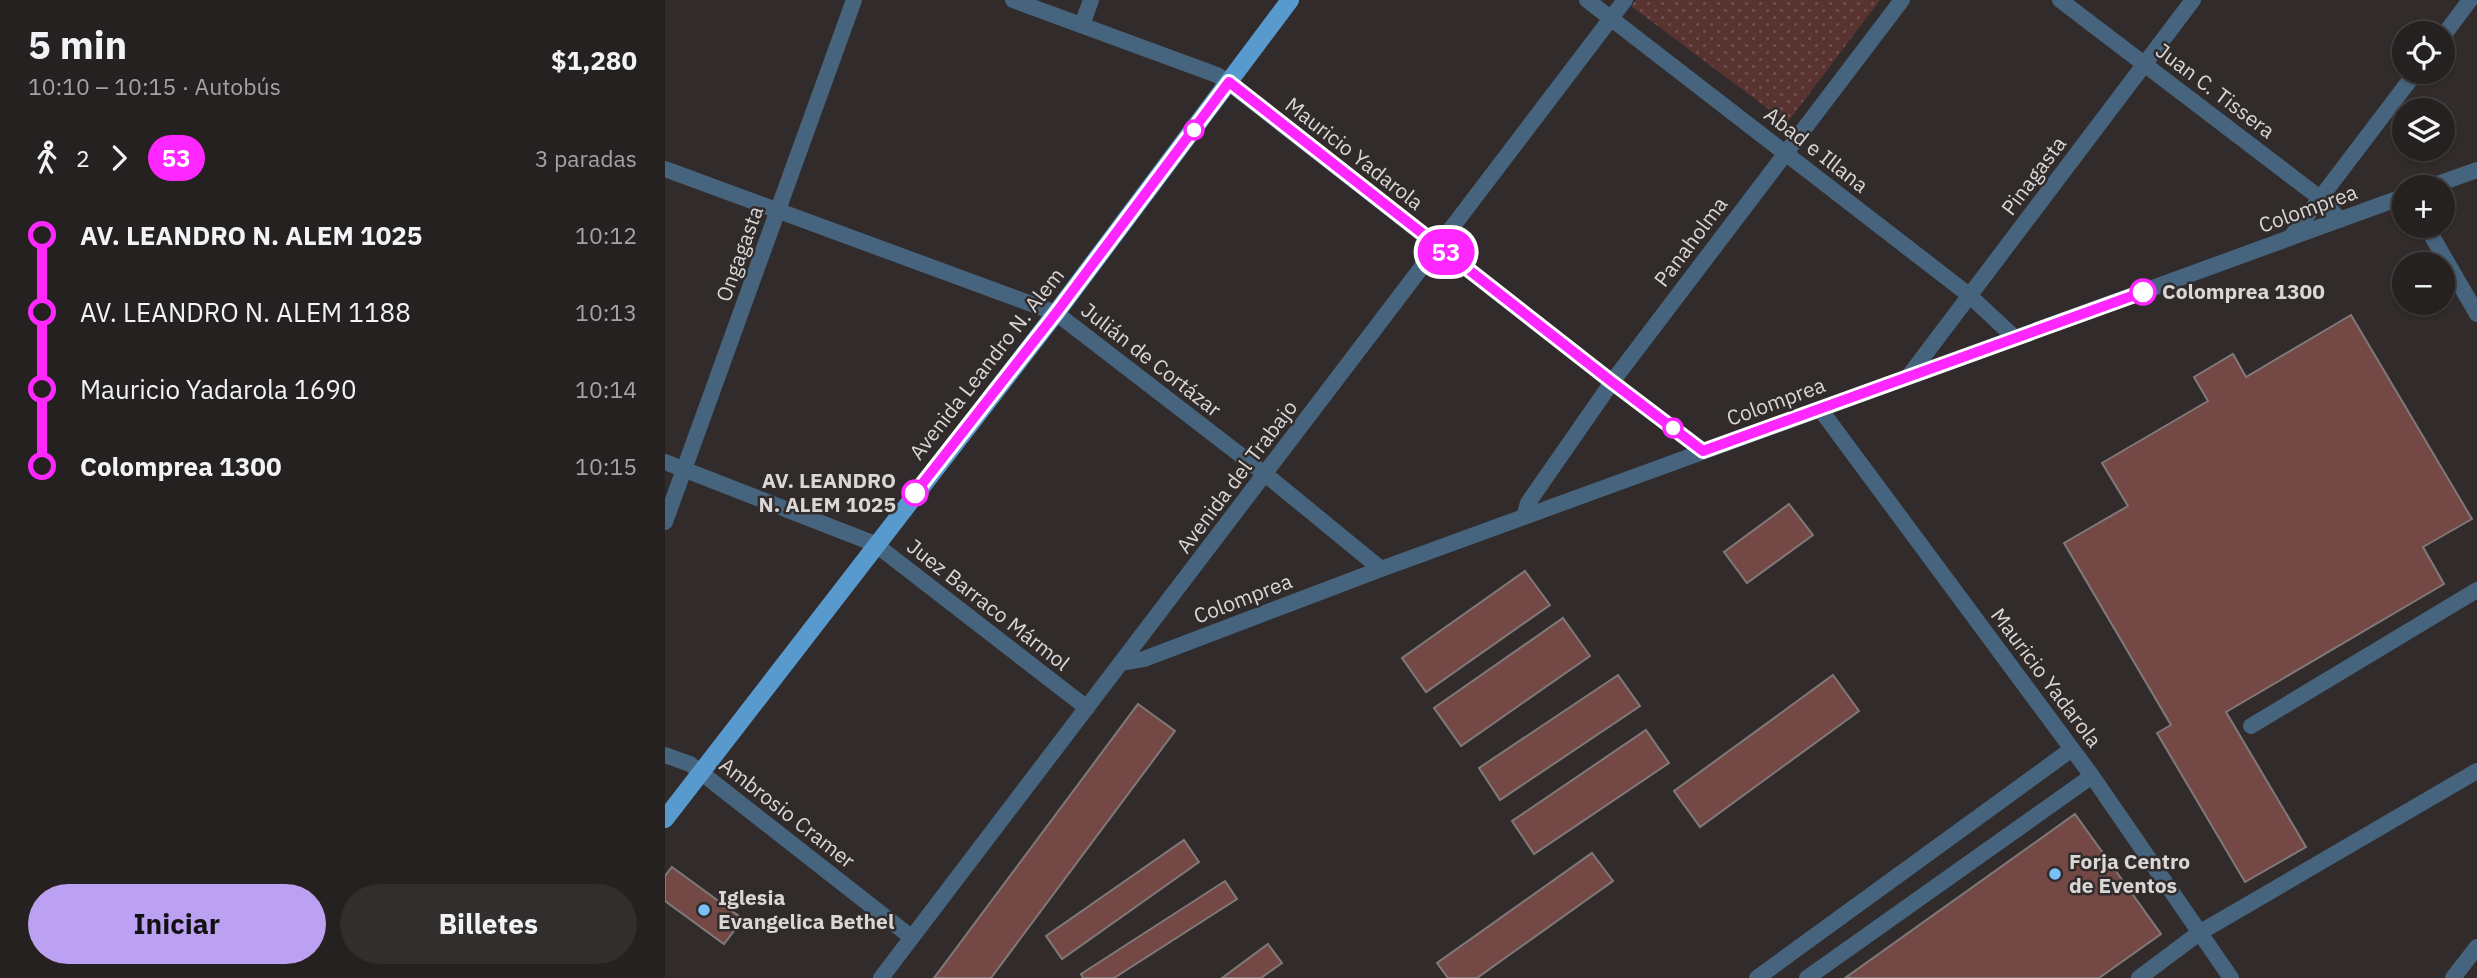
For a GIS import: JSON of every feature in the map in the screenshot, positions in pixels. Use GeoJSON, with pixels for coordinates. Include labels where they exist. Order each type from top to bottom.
{"type":"FeatureCollection","features":[{"type":"Feature","properties":{"kind":"main road","name":"Avenida Leandro N. Alem"},"geometry":{"type":"LineString","coordinates":[[665,819],[1056,313],[1290,0]]}},
{"type":"Feature","properties":{"kind":"street","name":"Ongagasta"},"geometry":{"type":"LineString","coordinates":[[665,522],[854,0]]}},
{"type":"Feature","properties":{"kind":"street","name":"Mauricio Yadarola"},"geometry":{"type":"LineString","coordinates":[[1013,0],[1217,75],[1229,82],[1703,451]]}},
{"type":"Feature","properties":{"kind":"street"},"geometry":{"type":"LineString","coordinates":[[1082,25],[1091,0]]}},
{"type":"Feature","properties":{"kind":"street","name":"Abad e Illana"},"geometry":{"type":"LineString","coordinates":[[1587,0],[1969,295],[2015,338]]}},
{"type":"Feature","properties":{"kind":"street","name":"Avenida del Trabajo"},"geometry":{"type":"LineString","coordinates":[[881,978],[1625,0]]}},
{"type":"Feature","properties":{"kind":"street","name":"Panaholma"},"geometry":{"type":"LineString","coordinates":[[1524,517],[1528,503],[1612,382],[1902,0]]}},
{"type":"Feature","properties":{"kind":"street","name":"Juan C. Tissera"},"geometry":{"type":"LineString","coordinates":[[2060,0],[2320,198],[2340,220]]}},
{"type":"Feature","properties":{"kind":"street","name":"Pinagasta"},"geometry":{"type":"LineString","coordinates":[[1908,377],[2193,0]]}},
{"type":"Feature","properties":{"kind":"street"},"geometry":{"type":"LineString","coordinates":[[2454,21],[2470,0]]}},
{"type":"Feature","properties":{"kind":"street"},"geometry":{"type":"LineString","coordinates":[[2290,238],[2407,84]]}},
{"type":"Feature","properties":{"kind":"street","name":"Julián de Cortázar"},"geometry":{"type":"LineString","coordinates":[[665,169],[1056,313],[1265,474],[1381,569]]}},
{"type":"Feature","properties":{"kind":"street"},"geometry":{"type":"LineString","coordinates":[[2455,178],[2477,170]]}},
{"type":"Feature","properties":{"kind":"street","name":"Colomprea"},"geometry":{"type":"LineString","coordinates":[[1122,663],[1145,659],[1381,569],[2392,201]]}},
{"type":"Feature","properties":{"kind":"street"},"geometry":{"type":"LineString","coordinates":[[2383,204],[2392,205]]}},
{"type":"Feature","properties":{"kind":"street"},"geometry":{"type":"LineString","coordinates":[[2433,238],[2477,314]]}},
{"type":"Feature","properties":{"kind":"street","name":"Mauricio Yadarola"},"geometry":{"type":"LineString","coordinates":[[1820,409],[2092,776],[2231,978]]}},
{"type":"Feature","properties":{"kind":"street","name":"Juez Barraco Mármol"},"geometry":{"type":"LineString","coordinates":[[665,462],[876,544],[1087,708]]}},
{"type":"Feature","properties":{"kind":"street"},"geometry":{"type":"LineString","coordinates":[[2251,726],[2477,590]]}},
{"type":"Feature","properties":{"kind":"street"},"geometry":{"type":"LineString","coordinates":[[1757,978],[2072,749]]}},
{"type":"Feature","properties":{"kind":"street","name":"Ambrosio Cramer"},"geometry":{"type":"LineString","coordinates":[[665,755],[689,764],[701,772],[911,937]]}},
{"type":"Feature","properties":{"kind":"street"},"geometry":{"type":"LineString","coordinates":[[2139,978],[2199,933],[2477,771]]}},
{"type":"Feature","properties":{"kind":"street"},"geometry":{"type":"LineString","coordinates":[[1807,978],[2092,776]]}},
{"type":"Feature","properties":{"kind":"street"},"geometry":{"type":"LineString","coordinates":[[1805,943],[1824,966]]}},
{"type":"Feature","properties":{"kind":"street"},"geometry":{"type":"LineString","coordinates":[[2453,978],[2477,947]]}},
{"type":"Feature","properties":{"kind":"shaded area"},"geometry":{"type":"Polygon","coordinates":[[[1636,0],[1880,0],[1787,123],[1631,6],[1636,0]]]}},
{"type":"Feature","properties":{"kind":"building"},"geometry":{"type":"Polygon","coordinates":[[[2351,315],[2472,519],[2423,547],[2444,584],[2226,712],[2306,847],[2245,882],[2157,733],[2171,725],[2064,543],[2128,506],[2102,463],[2208,401],[2194,377],[2233,354],[2246,377],[2351,315]]]}},
{"type":"Feature","properties":{"kind":"building"},"geometry":{"type":"Polygon","coordinates":[[[1789,504],[1813,535],[1747,583],[1724,552],[1789,504]]]}},
{"type":"Feature","properties":{"kind":"building"},"geometry":{"type":"Polygon","coordinates":[[[1525,571],[1550,605],[1426,692],[1402,658],[1525,571]]]}},
{"type":"Feature","properties":{"kind":"building"},"geometry":{"type":"Polygon","coordinates":[[[1563,618],[1590,656],[1461,746],[1434,708],[1563,618]]]}},
{"type":"Feature","properties":{"kind":"building"},"geometry":{"type":"Polygon","coordinates":[[[1618,675],[1640,706],[1500,800],[1479,768],[1618,675]]]}},
{"type":"Feature","properties":{"kind":"building"},"geometry":{"type":"Polygon","coordinates":[[[1833,675],[1859,711],[1700,827],[1674,791],[1833,675]]]}},
{"type":"Feature","properties":{"kind":"building"},"geometry":{"type":"Polygon","coordinates":[[[1138,704],[1175,731],[991,978],[934,978],[1138,704]]]}},
{"type":"Feature","properties":{"kind":"building"},"geometry":{"type":"Polygon","coordinates":[[[1646,730],[1669,763],[1534,854],[1512,821],[1646,730]]]}},
{"type":"Feature","properties":{"kind":"building","name":"Forja Centro de Eventos"},"geometry":{"type":"Polygon","coordinates":[[[2075,814],[2161,934],[2099,978],[1845,978],[2075,814]]]}},
{"type":"Feature","properties":{"kind":"building"},"geometry":{"type":"Polygon","coordinates":[[[1184,840],[1199,862],[1062,959],[1046,936],[1184,840]]]}},
{"type":"Feature","properties":{"kind":"building"},"geometry":{"type":"Polygon","coordinates":[[[1592,853],[1613,881],[1477,978],[1448,978],[1437,963],[1592,853]]]}},
{"type":"Feature","properties":{"kind":"building","name":"Iglesia Evangelica Bethel"},"geometry":{"type":"Polygon","coordinates":[[[672,867],[743,919],[724,944],[665,901],[665,876],[672,867]]]}},
{"type":"Feature","properties":{"kind":"building"},"geometry":{"type":"Polygon","coordinates":[[[1225,881],[1237,899],[1114,978],[1083,978],[1081,974],[1225,881]]]}},
{"type":"Feature","properties":{"kind":"building"},"geometry":{"type":"Polygon","coordinates":[[[1268,944],[1282,963],[1261,978],[1222,978],[1268,944]]]}},
{"type":"Feature","properties":{"kind":"bus line","name":"53"},"geometry":{"type":"LineString","coordinates":[[915,493],[1056,313],[1229,82],[1703,451],[2143,292]]}},
{"type":"Feature","properties":{"kind":"place","name":"Colomprea 1300"},"geometry":{"type":"Point","coordinates":[2143,292]}},
{"type":"Feature","properties":{"kind":"place","name":"AV. LEANDRO N. ALEM 1025"},"geometry":{"type":"Point","coordinates":[915,493]}},
{"type":"Feature","properties":{"kind":"place","name":"Forja Centro de Eventos"},"geometry":{"type":"Point","coordinates":[2055,874]}},
{"type":"Feature","properties":{"kind":"place","name":"Iglesia Evangelica Bethel"},"geometry":{"type":"Point","coordinates":[704,910]}}]}
